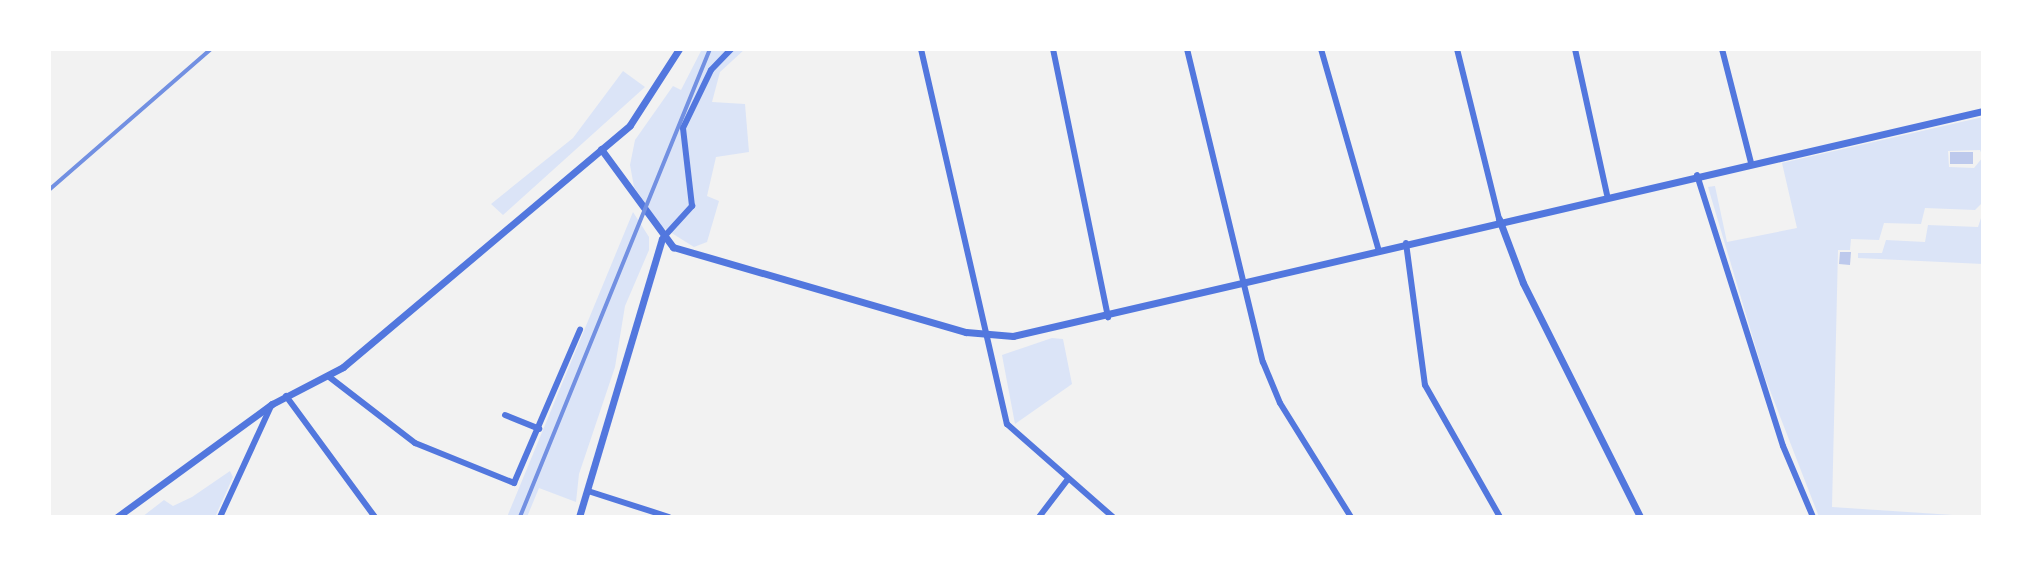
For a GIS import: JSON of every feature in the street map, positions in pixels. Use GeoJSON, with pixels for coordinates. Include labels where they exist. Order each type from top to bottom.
{"type":"FeatureCollection","features":[{"type":"Feature","properties":{"kind":"street"},"geometry":{"type":"LineString","coordinates":[[117,517],[272,404],[328,376],[601,149],[656,94],[679,49]]}},
{"type":"Feature","properties":{"kind":"street"},"geometry":{"type":"LineString","coordinates":[[579,517],[662,239],[692,206],[683,128],[711,70],[731,49]]}},
{"type":"Feature","properties":{"kind":"street"},"geometry":{"type":"LineString","coordinates":[[921,49],[1007,424],[1113,517]]}},
{"type":"Feature","properties":{"kind":"street"},"geometry":{"type":"LineString","coordinates":[[1053,49],[1108,317]]}},
{"type":"Feature","properties":{"kind":"street"},"geometry":{"type":"LineString","coordinates":[[1187,49],[1243,282],[1280,403],[1351,517]]}},
{"type":"Feature","properties":{"kind":"street"},"geometry":{"type":"LineString","coordinates":[[1321,49],[1378,248]]}},
{"type":"Feature","properties":{"kind":"street"},"geometry":{"type":"LineString","coordinates":[[1457,49],[1499,219],[1523,283],[1640,517]]}},
{"type":"Feature","properties":{"kind":"street"},"geometry":{"type":"LineString","coordinates":[[1575,49],[1607,195]]}},
{"type":"Feature","properties":{"kind":"street"},"geometry":{"type":"LineString","coordinates":[[1723,49],[1751,163]]}},
{"type":"Feature","properties":{"kind":"street"},"geometry":{"type":"LineString","coordinates":[[601,149],[662,239],[755,273],[987,335],[1108,317],[1499,219],[1983,111]]}},
{"type":"Feature","properties":{"kind":"street"},"geometry":{"type":"LineString","coordinates":[[1697,175],[1783,446],[1813,517]]}},
{"type":"Feature","properties":{"kind":"street"},"geometry":{"type":"LineString","coordinates":[[1406,241],[1425,385],[1500,517]]}},
{"type":"Feature","properties":{"kind":"street"},"geometry":{"type":"LineString","coordinates":[[328,376],[415,443],[508,483],[519,479],[580,330]]}},
{"type":"Feature","properties":{"kind":"street"},"geometry":{"type":"LineString","coordinates":[[286,396],[375,517]]}},
{"type":"Feature","properties":{"kind":"street"},"geometry":{"type":"LineString","coordinates":[[220,517],[272,404]]}},
{"type":"Feature","properties":{"kind":"street"},"geometry":{"type":"LineString","coordinates":[[505,415],[539,429]]}},
{"type":"Feature","properties":{"kind":"street"},"geometry":{"type":"LineString","coordinates":[[1039,517],[1068,479]]}},
{"type":"Feature","properties":{"kind":"street"},"geometry":{"type":"LineString","coordinates":[[588,491],[669,517]]}},
{"type":"Feature","properties":{"kind":"shaded area"},"geometry":{"type":"Polygon","coordinates":[[[702,49],[745,49],[720,72],[712,102],[745,104],[749,152],[716,157],[707,196],[719,201],[707,242],[694,247],[662,227],[634,187],[630,165],[635,140],[673,86],[681,90],[702,49]]]}},
{"type":"Feature","properties":{"kind":"shaded area"},"geometry":{"type":"Polygon","coordinates":[[[623,71],[645,87],[503,215],[491,204],[573,138],[623,71]]]}},
{"type":"Feature","properties":{"kind":"shaded area"},"geometry":{"type":"Polygon","coordinates":[[[1983,117],[1983,157],[1983,202],[1975,210],[1925,208],[1921,224],[1884,223],[1879,240],[1851,239],[1850,250],[1838,250],[1832,507],[1983,517],[1819,517],[1764,375],[1708,187],[1715,186],[1727,242],[1797,228],[1782,163],[1983,117]],[[1980,150],[1948,151],[1949,167],[1974,168],[1983,157],[1980,150]]]}},
{"type":"Feature","properties":{"kind":"shaded area"},"geometry":{"type":"Polygon","coordinates":[[[633,212],[649,237],[649,250],[625,306],[615,367],[579,474],[576,502],[539,488],[527,517],[507,517],[633,212]]]}},
{"type":"Feature","properties":{"kind":"shaded area"},"geometry":{"type":"Polygon","coordinates":[[[1983,212],[1983,264],[1858,258],[1858,253],[1882,253],[1886,240],[1925,242],[1928,225],[1978,227],[1983,212]]]}},
{"type":"Feature","properties":{"kind":"shaded area"},"geometry":{"type":"Polygon","coordinates":[[[1052,338],[1063,339],[1072,384],[1015,424],[1002,355],[1052,338]]]}},
{"type":"Feature","properties":{"kind":"shaded area"},"geometry":{"type":"Polygon","coordinates":[[[230,471],[233,477],[215,517],[142,517],[164,500],[173,506],[192,497],[230,471]]]}},
{"type":"Feature","properties":{"kind":"building"},"geometry":{"type":"Polygon","coordinates":[[[1950,152],[1973,152],[1973,164],[1950,164],[1950,152]]]}},
{"type":"Feature","properties":{"kind":"building"},"geometry":{"type":"Polygon","coordinates":[[[1840,252],[1851,252],[1850,265],[1839,264],[1840,252]]]}},
{"type":"Feature","properties":{"kind":"railway"},"geometry":{"type":"LineString","coordinates":[[49,190],[211,49]]}},
{"type":"Feature","properties":{"kind":"railway"},"geometry":{"type":"LineString","coordinates":[[520,517],[710,49]]}}]}
